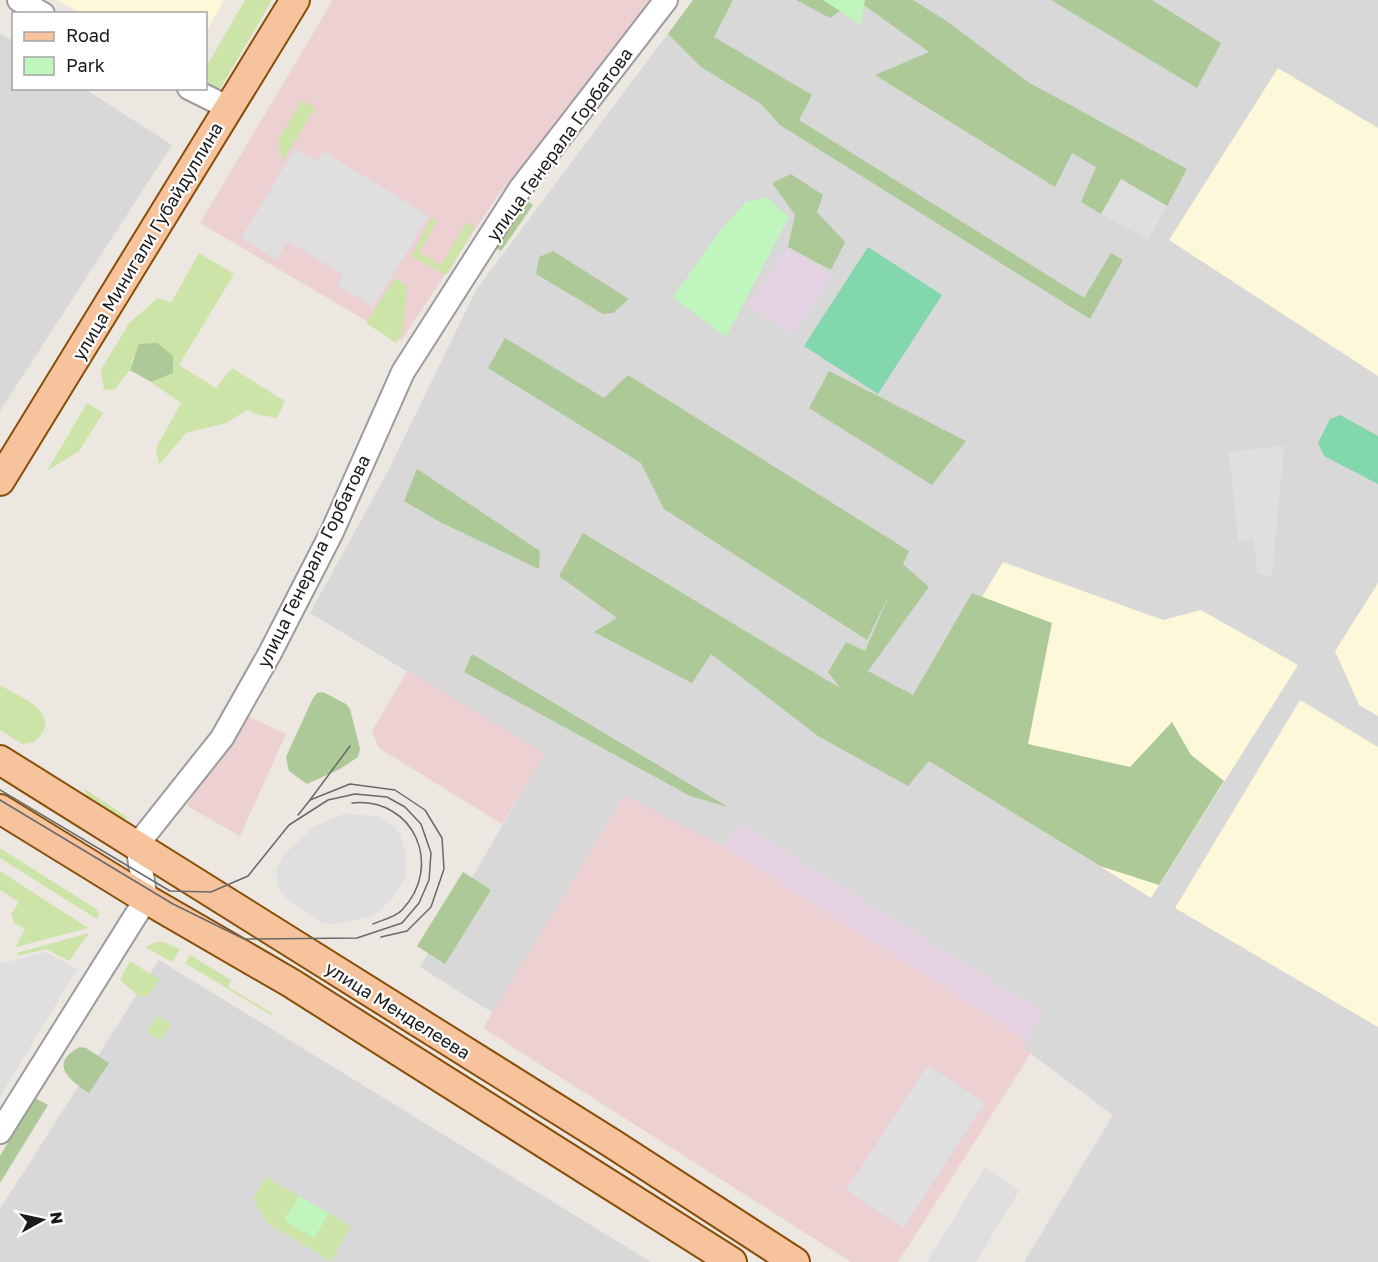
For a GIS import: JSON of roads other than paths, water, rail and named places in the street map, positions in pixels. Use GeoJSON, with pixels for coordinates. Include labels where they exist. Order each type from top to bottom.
{"type":"FeatureCollection","features":[{"type":"Feature","properties":{"kind":"main road","name":"улица Минигали Губайдуллина"},"geometry":{"type":"LineString","coordinates":[[0,481],[294,0]]}},
{"type":"Feature","properties":{"kind":"main road","name":"улица Менделеева"},"geometry":{"type":"LineString","coordinates":[[0,760],[137,844],[795,1262]]}},
{"type":"Feature","properties":{"kind":"main road","name":"улица Менделеева"},"geometry":{"type":"LineString","coordinates":[[0,808],[146,899],[301,989],[732,1262]]}},
{"type":"Feature","properties":{"kind":"street"},"geometry":{"type":"LineString","coordinates":[[19,0],[40,12]]}},
{"type":"Feature","properties":{"kind":"street","name":"улица Генерала Горбатова"},"geometry":{"type":"LineString","coordinates":[[137,844],[222,738],[270,653],[332,532],[403,372],[520,189],[666,0]]}},
{"type":"Feature","properties":{"kind":"street"},"geometry":{"type":"LineString","coordinates":[[193,90],[229,108]]}},
{"type":"Feature","properties":{"kind":"street"},"geometry":{"type":"LineString","coordinates":[[0,1132],[146,899],[137,844]]}},
{"type":"Feature","properties":{"kind":"tram line"},"geometry":{"type":"LineString","coordinates":[[310,800],[350,746]]}},
{"type":"Feature","properties":{"kind":"tram line"},"geometry":{"type":"LineString","coordinates":[[298,815],[310,800],[350,784],[395,790],[425,810],[442,838],[444,869],[431,907],[407,931],[381,937]]}},
{"type":"Feature","properties":{"kind":"tram line"},"geometry":{"type":"LineString","coordinates":[[0,790],[170,891],[211,892],[248,876],[289,825],[328,800],[355,794],[387,797],[405,807],[421,824],[431,853],[429,880],[419,903],[402,923],[357,938],[244,939],[173,904],[0,800]]}},
{"type":"Feature","properties":{"kind":"tram line"},"geometry":{"type":"LineString","coordinates":[[352,803],[374,804],[392,811],[406,823],[416,838],[421,855],[421,874],[414,893],[402,910],[373,924]]}}]}
